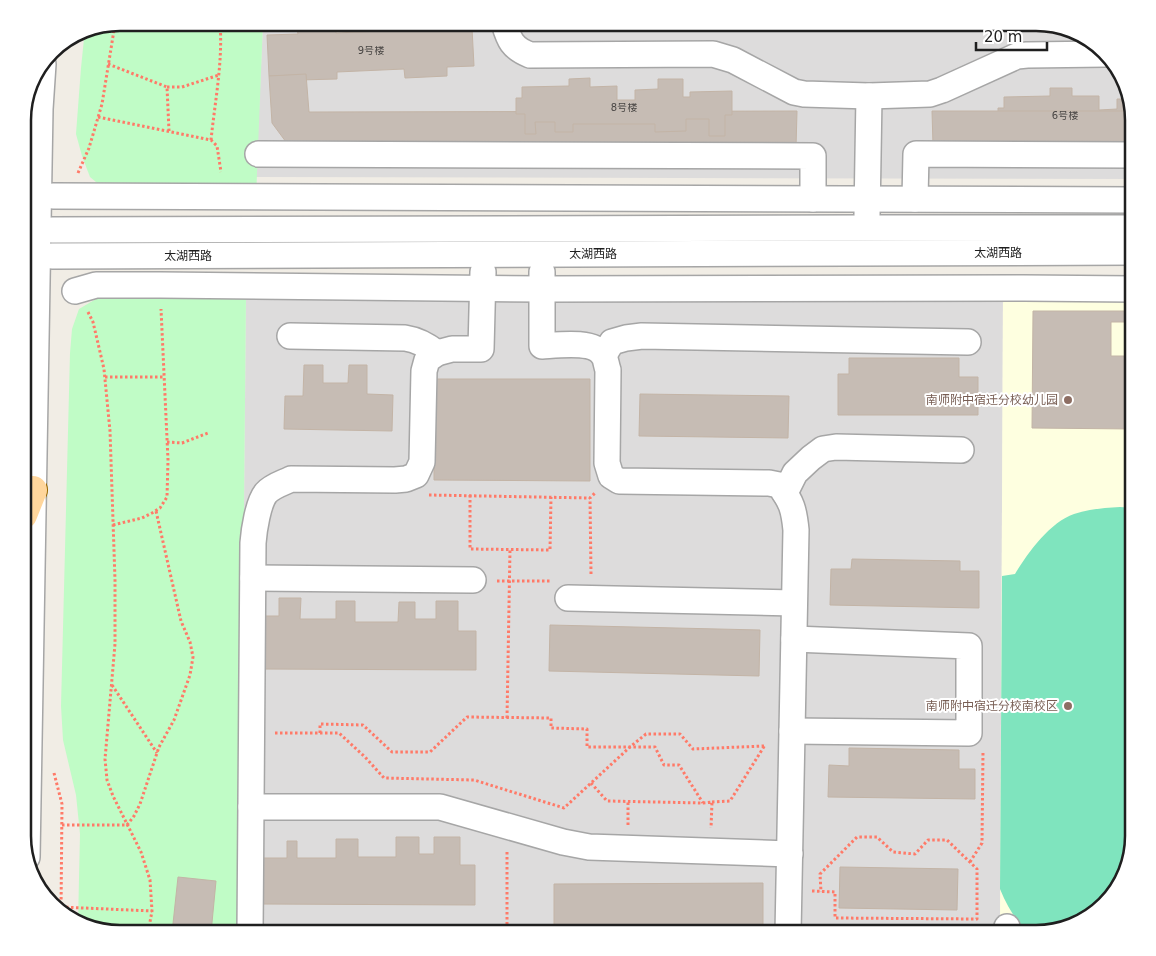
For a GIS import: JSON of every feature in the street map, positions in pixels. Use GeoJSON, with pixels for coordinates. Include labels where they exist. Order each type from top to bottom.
{"type":"FeatureCollection","features":[{"type":"Feature","properties":{"kind":"main road"},"geometry":{"type":"LineString","coordinates":[[31,495],[33,490]]}},
{"type":"Feature","properties":{"kind":"street"},"geometry":{"type":"LineString","coordinates":[[507,31],[519,51],[530,54],[713,54],[733,60],[794,92],[804,94],[869,96],[930,94],[1017,56],[1027,54],[1095,54]]}},
{"type":"Feature","properties":{"kind":"street"},"geometry":{"type":"LineString","coordinates":[[31,612],[42,78]]}},
{"type":"Feature","properties":{"kind":"street"},"geometry":{"type":"LineString","coordinates":[[867,228],[869,96]]}},
{"type":"Feature","properties":{"kind":"street"},"geometry":{"type":"LineString","coordinates":[[258,154],[813,156],[813,199]]}},
{"type":"Feature","properties":{"kind":"street"},"geometry":{"type":"LineString","coordinates":[[915,199],[916,154],[1125,155]]}},
{"type":"Feature","properties":{"kind":"street"},"geometry":{"type":"LineString","coordinates":[[61,196],[1125,200]]}},
{"type":"Feature","properties":{"kind":"street","name":"太湖西路"},"geometry":{"type":"LineString","coordinates":[[52,230],[1125,228]]}},
{"type":"Feature","properties":{"kind":"street"},"geometry":{"type":"LineString","coordinates":[[1024,252],[1024,288]]}},
{"type":"Feature","properties":{"kind":"street","name":"太湖西路"},"geometry":{"type":"LineString","coordinates":[[52,256],[1125,252]]}},
{"type":"Feature","properties":{"kind":"street"},"geometry":{"type":"LineString","coordinates":[[250,925],[254,528],[260,507],[266,493],[291,479],[395,480],[406,479],[416,475],[422,462],[424,370],[427,360],[437,353],[452,349],[481,350],[483,254]]}},
{"type":"Feature","properties":{"kind":"street"},"geometry":{"type":"LineString","coordinates":[[541,254],[542,346],[581,345],[596,348],[604,355],[608,370],[607,463],[611,476],[619,482],[779,485],[786,493],[794,511],[796,530],[788,925]]}},
{"type":"Feature","properties":{"kind":"street"},"geometry":{"type":"LineString","coordinates":[[75,291],[96,285],[542,290],[1125,289]]}},
{"type":"Feature","properties":{"kind":"street"},"geometry":{"type":"LineString","coordinates":[[290,336],[405,338],[427,345],[437,353]]}},
{"type":"Feature","properties":{"kind":"street"},"geometry":{"type":"LineString","coordinates":[[604,355],[612,342],[642,336],[968,342]]}},
{"type":"Feature","properties":{"kind":"street"},"geometry":{"type":"LineString","coordinates":[[786,493],[795,473],[823,449],[836,447],[961,450]]}},
{"type":"Feature","properties":{"kind":"street"},"geometry":{"type":"LineString","coordinates":[[253,578],[474,580]]}},
{"type":"Feature","properties":{"kind":"street"},"geometry":{"type":"LineString","coordinates":[[571,593],[794,603]]}},
{"type":"Feature","properties":{"kind":"street"},"geometry":{"type":"LineString","coordinates":[[792,731],[969,734],[969,646],[794,639]]}},
{"type":"Feature","properties":{"kind":"street"},"geometry":{"type":"LineString","coordinates":[[251,807],[440,807],[562,842],[589,847],[790,854]]}},
{"type":"Feature","properties":{"kind":"path"},"geometry":{"type":"LineString","coordinates":[[61,196],[89,148],[102,104],[113,31]]}},
{"type":"Feature","properties":{"kind":"path"},"geometry":{"type":"LineString","coordinates":[[211,140],[219,75],[221,31]]}},
{"type":"Feature","properties":{"kind":"path"},"geometry":{"type":"LineString","coordinates":[[108,64],[167,87],[182,87],[219,75]]}},
{"type":"Feature","properties":{"kind":"path"},"geometry":{"type":"LineString","coordinates":[[167,87],[169,131]]}},
{"type":"Feature","properties":{"kind":"path"},"geometry":{"type":"LineString","coordinates":[[98,117],[211,140],[217,146],[226,197]]}},
{"type":"Feature","properties":{"kind":"path"},"geometry":{"type":"LineString","coordinates":[[113,525],[142,518],[156,511],[167,497],[167,442],[160,285]]}},
{"type":"Feature","properties":{"kind":"path"},"geometry":{"type":"LineString","coordinates":[[75,291],[79,294],[93,322],[105,377],[110,431],[115,580],[115,644],[105,758],[107,780],[141,852],[150,880],[152,911],[150,925]]}},
{"type":"Feature","properties":{"kind":"path"},"geometry":{"type":"LineString","coordinates":[[105,377],[164,376]]}},
{"type":"Feature","properties":{"kind":"path"},"geometry":{"type":"LineString","coordinates":[[167,442],[182,442],[208,433]]}},
{"type":"Feature","properties":{"kind":"path"},"geometry":{"type":"LineString","coordinates":[[474,580],[509,581],[571,593],[590,498],[611,476]]}},
{"type":"Feature","properties":{"kind":"path"},"geometry":{"type":"LineString","coordinates":[[421,494],[590,498]]}},
{"type":"Feature","properties":{"kind":"path"},"geometry":{"type":"LineString","coordinates":[[470,495],[470,549],[510,550],[550,550],[551,497]]}},
{"type":"Feature","properties":{"kind":"path"},"geometry":{"type":"LineString","coordinates":[[127,825],[140,804],[159,747],[174,720],[190,676],[192,657],[190,642],[181,621],[156,511]]}},
{"type":"Feature","properties":{"kind":"path"},"geometry":{"type":"LineString","coordinates":[[507,718],[510,550]]}},
{"type":"Feature","properties":{"kind":"path"},"geometry":{"type":"LineString","coordinates":[[111,684],[157,753]]}},
{"type":"Feature","properties":{"kind":"path"},"geometry":{"type":"LineString","coordinates":[[320,733],[320,724],[363,725],[392,752],[430,752],[467,717],[551,718],[551,728],[587,729],[587,747],[655,747],[664,765],[679,765],[703,803]]}},
{"type":"Feature","properties":{"kind":"path"},"geometry":{"type":"LineString","coordinates":[[591,783],[607,801],[703,803],[730,801],[772,733],[792,731]]}},
{"type":"Feature","properties":{"kind":"path"},"geometry":{"type":"LineString","coordinates":[[252,733],[339,733],[384,778],[474,780],[564,808],[646,734],[680,734],[693,749],[764,746]]}},
{"type":"Feature","properties":{"kind":"path"},"geometry":{"type":"LineString","coordinates":[[969,734],[983,740],[982,843],[970,862]]}},
{"type":"Feature","properties":{"kind":"path"},"geometry":{"type":"LineString","coordinates":[[710,851],[712,802]]}},
{"type":"Feature","properties":{"kind":"path"},"geometry":{"type":"LineString","coordinates":[[62,824],[127,825]]}},
{"type":"Feature","properties":{"kind":"path"},"geometry":{"type":"LineString","coordinates":[[507,826],[507,925]]}},
{"type":"Feature","properties":{"kind":"path"},"geometry":{"type":"LineString","coordinates":[[821,892],[820,874],[857,837],[877,837],[893,852],[915,854],[928,840],[948,840],[977,869],[977,919],[835,918],[835,892]]}},
{"type":"Feature","properties":{"kind":"path"},"geometry":{"type":"LineString","coordinates":[[68,907],[152,911]]}},
{"type":"Feature","properties":{"kind":"shaded area"},"geometry":{"type":"Polygon","coordinates":[[[263,31],[1047,32],[1075,40],[1099,57],[1118,86],[1123,103],[1125,121],[1125,179],[256,177],[263,31]]]}},
{"type":"Feature","properties":{"kind":"shaded area"},"geometry":{"type":"Polygon","coordinates":[[[1003,292],[1000,925],[240,925],[246,296],[1003,292]]]}},
{"type":"Feature","properties":{"kind":"shaded area","name":"南师附中宿迁分校南校区"},"geometry":{"type":"Polygon","coordinates":[[[1003,292],[1125,293],[1125,835],[1122,859],[1113,880],[1103,894],[1080,913],[1059,922],[1047,924],[1000,925],[1003,292]]]}},
{"type":"Feature","properties":{"kind":"green space"},"geometry":{"type":"Polygon","coordinates":[[[115,31],[263,31],[256,198],[108,192],[90,177],[76,134],[84,39],[103,33],[115,31]]]}},
{"type":"Feature","properties":{"kind":"green space"},"geometry":{"type":"Polygon","coordinates":[[[101,296],[246,296],[240,925],[121,925],[103,923],[78,914],[80,834],[76,795],[63,740],[61,706],[70,353],[72,329],[79,309],[101,296]]]}},
{"type":"Feature","properties":{"kind":"green space","name":"南师附中宿迁分校南校区"},"geometry":{"type":"Polygon","coordinates":[[[1125,507],[1125,835],[1122,859],[1110,885],[1085,910],[1059,922],[1021,925],[1005,901],[1000,889],[1002,576],[1015,574],[1026,557],[1056,524],[1074,514],[1102,508],[1125,507]]]}},
{"type":"Feature","properties":{"kind":"building"},"geometry":{"type":"Polygon","coordinates":[[[297,31],[336,31],[336,33],[472,31],[474,66],[447,67],[447,76],[405,78],[404,69],[337,72],[337,79],[299,80],[299,75],[269,76],[267,35],[298,34],[297,31]]]}},
{"type":"Feature","properties":{"kind":"building"},"geometry":{"type":"Polygon","coordinates":[[[306,74],[309,112],[797,111],[796,148],[289,146],[272,123],[269,76],[306,74]]]}},
{"type":"Feature","properties":{"kind":"building"},"geometry":{"type":"Polygon","coordinates":[[[590,78],[590,87],[617,86],[617,100],[635,100],[635,90],[658,89],[658,79],[683,79],[683,97],[690,97],[690,92],[732,91],[732,115],[725,115],[725,136],[709,136],[709,119],[686,119],[686,131],[655,132],[655,124],[573,124],[573,132],[555,132],[555,122],[535,122],[536,134],[525,134],[525,114],[516,114],[516,98],[522,98],[522,87],[569,86],[569,79],[590,78]]]}},
{"type":"Feature","properties":{"kind":"building"},"geometry":{"type":"Polygon","coordinates":[[[1050,88],[1072,88],[1072,96],[1099,96],[1099,110],[1117,109],[1117,99],[1122,99],[1125,133],[1055,134],[1055,142],[1037,142],[1037,131],[1018,131],[1018,143],[1007,143],[1007,123],[998,124],[998,108],[1004,108],[1004,97],[1050,96],[1050,88]]]}},
{"type":"Feature","properties":{"kind":"building"},"geometry":{"type":"Polygon","coordinates":[[[932,111],[1124,111],[1125,145],[933,145],[932,111]]]}},
{"type":"Feature","properties":{"kind":"building"},"geometry":{"type":"Polygon","coordinates":[[[1033,311],[1125,311],[1125,322],[1111,322],[1111,356],[1125,356],[1125,429],[1032,428],[1033,311]]]}},
{"type":"Feature","properties":{"kind":"building"},"geometry":{"type":"Polygon","coordinates":[[[849,358],[959,358],[959,377],[978,377],[978,415],[838,415],[838,374],[849,374],[849,358]]]}},
{"type":"Feature","properties":{"kind":"building"},"geometry":{"type":"Polygon","coordinates":[[[304,365],[323,365],[323,383],[348,383],[349,365],[367,365],[367,394],[393,395],[392,431],[284,429],[285,396],[303,396],[304,365]]]}},
{"type":"Feature","properties":{"kind":"building"},"geometry":{"type":"Polygon","coordinates":[[[434,379],[590,379],[590,481],[434,480],[434,379]]]}},
{"type":"Feature","properties":{"kind":"building"},"geometry":{"type":"Polygon","coordinates":[[[640,394],[789,396],[788,438],[639,436],[640,394]]]}},
{"type":"Feature","properties":{"kind":"building"},"geometry":{"type":"Polygon","coordinates":[[[852,559],[960,561],[960,571],[979,571],[979,608],[830,605],[831,569],[851,569],[852,559]]]}},
{"type":"Feature","properties":{"kind":"building"},"geometry":{"type":"Polygon","coordinates":[[[279,598],[301,598],[300,619],[336,619],[336,601],[355,601],[355,622],[398,622],[399,602],[415,602],[415,619],[436,619],[436,601],[458,601],[458,631],[476,631],[476,670],[261,669],[261,616],[279,616],[279,598]]]}},
{"type":"Feature","properties":{"kind":"building"},"geometry":{"type":"Polygon","coordinates":[[[550,625],[760,630],[759,676],[549,671],[550,625]]]}},
{"type":"Feature","properties":{"kind":"building"},"geometry":{"type":"Polygon","coordinates":[[[849,748],[959,750],[959,769],[975,769],[975,799],[828,797],[829,765],[849,766],[849,748]]]}},
{"type":"Feature","properties":{"kind":"building"},"geometry":{"type":"Polygon","coordinates":[[[396,837],[419,837],[419,854],[434,854],[434,837],[460,837],[460,865],[475,865],[475,905],[262,904],[262,858],[287,858],[287,841],[297,841],[297,858],[336,858],[336,839],[358,839],[358,857],[396,857],[396,837]]]}},
{"type":"Feature","properties":{"kind":"building"},"geometry":{"type":"Polygon","coordinates":[[[840,867],[958,869],[957,910],[839,908],[840,867]]]}},
{"type":"Feature","properties":{"kind":"building"},"geometry":{"type":"Polygon","coordinates":[[[178,877],[216,881],[212,925],[173,925],[178,877]]]}},
{"type":"Feature","properties":{"kind":"building"},"geometry":{"type":"Polygon","coordinates":[[[763,883],[763,925],[554,925],[554,884],[763,883]]]}},
{"type":"Feature","properties":{"kind":"place","name":"南师附中宿迁分校幼儿园"},"geometry":{"type":"Point","coordinates":[1068,400]}},
{"type":"Feature","properties":{"kind":"place","name":"南师附中宿迁分校南校区"},"geometry":{"type":"Point","coordinates":[1068,706]}}]}
